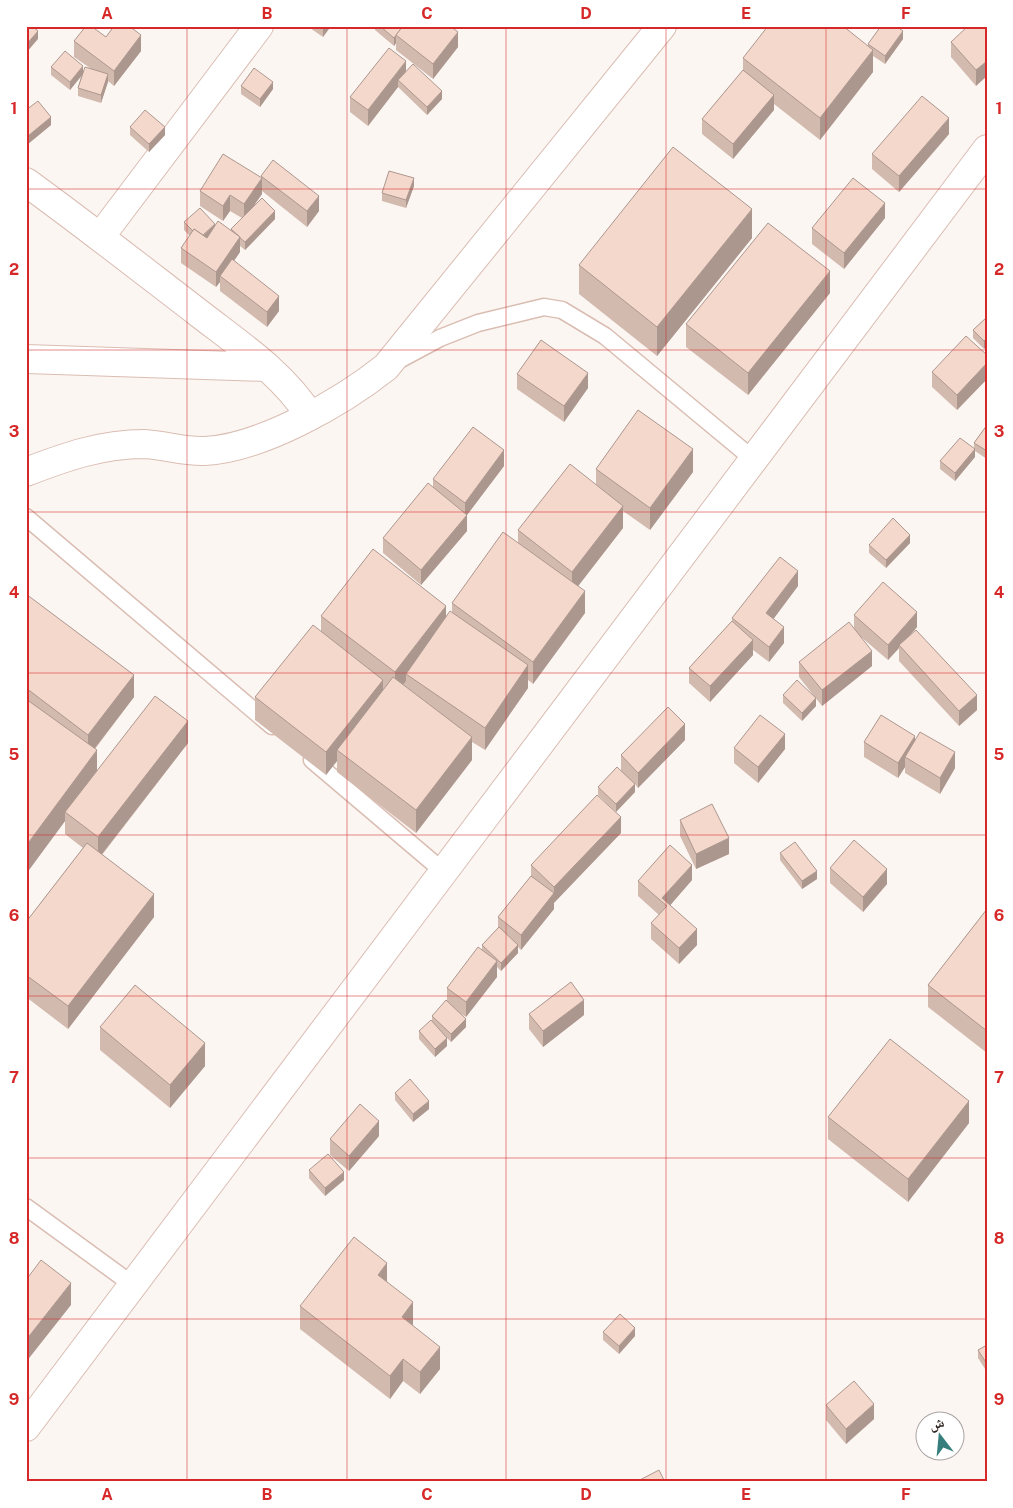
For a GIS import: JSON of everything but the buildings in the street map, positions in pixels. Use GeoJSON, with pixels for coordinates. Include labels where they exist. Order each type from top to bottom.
{"type":"FeatureCollection","features":[{"type":"Feature","properties":{"kind":"street"},"geometry":{"type":"LineString","coordinates":[[100,237],[259,26]]}},
{"type":"Feature","properties":{"kind":"street"},"geometry":{"type":"LineString","coordinates":[[26,472],[85,450],[113,446],[146,444],[190,451],[226,448],[250,441],[310,416],[339,401],[386,367],[662,26]]}},
{"type":"Feature","properties":{"kind":"street"},"geometry":{"type":"LineString","coordinates":[[26,1427],[987,149]]}},
{"type":"Feature","properties":{"kind":"street"},"geometry":{"type":"LineString","coordinates":[[26,182],[267,367],[299,398],[310,416]]}},
{"type":"Feature","properties":{"kind":"street"},"geometry":{"type":"LineString","coordinates":[[26,359],[267,367]]}},
{"type":"Feature","properties":{"kind":"lane"},"geometry":{"type":"LineString","coordinates":[[386,367],[440,338],[478,323],[544,307],[562,310],[605,336],[753,459]]}},
{"type":"Feature","properties":{"kind":"lane"},"geometry":{"type":"LineString","coordinates":[[26,517],[285,737]]}},
{"type":"Feature","properties":{"kind":"lane"},"geometry":{"type":"LineString","coordinates":[[300,750],[444,872]]}},
{"type":"Feature","properties":{"kind":"lane"},"geometry":{"type":"LineString","coordinates":[[26,1207],[133,1285]]}}]}
